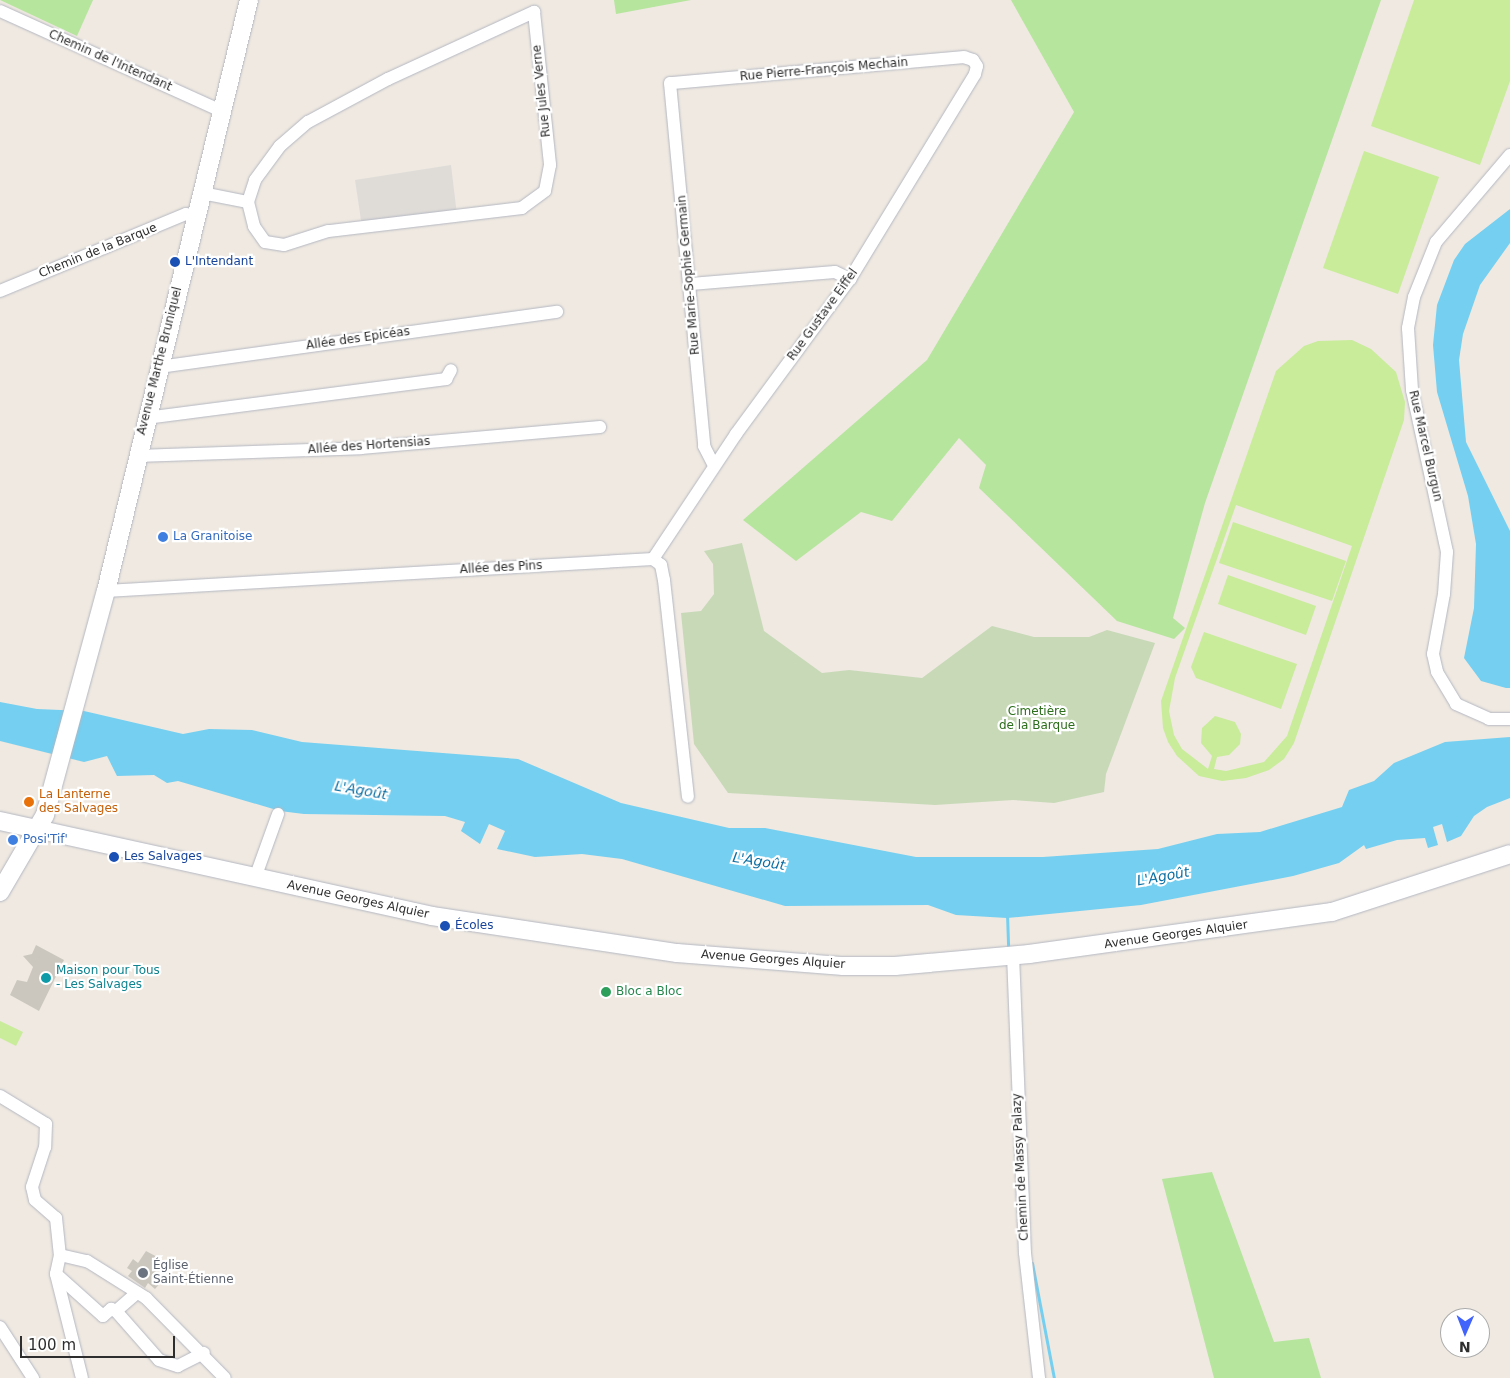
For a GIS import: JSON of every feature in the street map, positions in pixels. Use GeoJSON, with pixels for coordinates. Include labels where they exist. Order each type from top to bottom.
{"type":"FeatureCollection","features":[{"type":"Feature","properties":{"kind":"main road","name":"Avenue Marthe Bruniquel"},"geometry":{"type":"LineString","coordinates":[[0,892],[45,815],[76,692],[106,591],[146,418],[249,0]]}},
{"type":"Feature","properties":{"kind":"main road","name":"Avenue Georges Alquier"},"geometry":{"type":"LineString","coordinates":[[0,821],[432,916],[678,953],[895,966],[1013,955],[1332,912],[1510,854]]}},
{"type":"Feature","properties":{"kind":"street","name":"Chemin de l'Intendant"},"geometry":{"type":"LineString","coordinates":[[0,11],[221,111]]}},
{"type":"Feature","properties":{"kind":"street","name":"Rue Jules Verne"},"geometry":{"type":"LineString","coordinates":[[534,12],[550,165],[545,191],[522,208],[328,231],[284,245],[265,242],[254,226],[248,202],[254,180],[280,146],[308,122],[388,79],[534,12]]}},
{"type":"Feature","properties":{"kind":"street","name":"Rue Pierre-François Mechain"},"geometry":{"type":"LineString","coordinates":[[670,82],[964,57],[976,62]]}},
{"type":"Feature","properties":{"kind":"street","name":"Rue Gustave Eiffel"},"geometry":{"type":"LineString","coordinates":[[652,559],[714,466],[850,279],[971,81],[976,62]]}},
{"type":"Feature","properties":{"kind":"street","name":"Rue Marie-Sophie Germain"},"geometry":{"type":"LineString","coordinates":[[670,82],[691,284],[704,446],[714,466]]}},
{"type":"Feature","properties":{"kind":"street","name":"Rue Marcel Burgun"},"geometry":{"type":"LineString","coordinates":[[1510,155],[1436,242],[1414,297],[1408,336],[1412,390],[1447,552],[1444,594],[1433,654],[1436,672],[1456,704],[1489,719],[1510,719]]}},
{"type":"Feature","properties":{"kind":"street"},"geometry":{"type":"LineString","coordinates":[[202,194],[248,202]]}},
{"type":"Feature","properties":{"kind":"street","name":"Chemin de la Barque"},"geometry":{"type":"LineString","coordinates":[[0,291],[186,214],[196,217]]}},
{"type":"Feature","properties":{"kind":"street"},"geometry":{"type":"LineString","coordinates":[[691,284],[835,272],[850,279]]}},
{"type":"Feature","properties":{"kind":"street","name":"Allée des Epicéas"},"geometry":{"type":"LineString","coordinates":[[159,367],[558,312]]}},
{"type":"Feature","properties":{"kind":"street"},"geometry":{"type":"LineString","coordinates":[[146,418],[446,379],[451,370]]}},
{"type":"Feature","properties":{"kind":"street","name":"Allée des Hortensias"},"geometry":{"type":"LineString","coordinates":[[137,456],[361,448],[600,427]]}},
{"type":"Feature","properties":{"kind":"street"},"geometry":{"type":"LineString","coordinates":[[652,559],[660,565],[664,580],[688,798]]}},
{"type":"Feature","properties":{"kind":"street","name":"Allée des Pins"},"geometry":{"type":"LineString","coordinates":[[106,591],[652,559]]}},
{"type":"Feature","properties":{"kind":"street"},"geometry":{"type":"LineString","coordinates":[[255,878],[278,814]]}},
{"type":"Feature","properties":{"kind":"street","name":"Chemin de Massy Palazy"},"geometry":{"type":"LineString","coordinates":[[1013,955],[1025,1253],[1039,1378]]}},
{"type":"Feature","properties":{"kind":"street"},"geometry":{"type":"LineString","coordinates":[[0,1096],[46,1124],[45,1147],[32,1187],[35,1200],[56,1218],[60,1254],[56,1274],[82,1378]]}},
{"type":"Feature","properties":{"kind":"street"},"geometry":{"type":"LineString","coordinates":[[60,1254],[87,1260],[137,1293],[204,1353],[225,1378]]}},
{"type":"Feature","properties":{"kind":"street"},"geometry":{"type":"LineString","coordinates":[[56,1274],[103,1316],[111,1309],[116,1311],[159,1360],[178,1366],[204,1353]]}},
{"type":"Feature","properties":{"kind":"street"},"geometry":{"type":"LineString","coordinates":[[116,1311],[137,1293]]}},
{"type":"Feature","properties":{"kind":"street"},"geometry":{"type":"LineString","coordinates":[[0,1327],[34,1378]]}},
{"type":"Feature","properties":{"kind":"green space"},"geometry":{"type":"Polygon","coordinates":[[[0,0],[93,0],[77,36],[0,0]]]}},
{"type":"Feature","properties":{"kind":"green space"},"geometry":{"type":"Polygon","coordinates":[[[614,0],[691,0],[616,14],[614,0]]]}},
{"type":"Feature","properties":{"kind":"green space"},"geometry":{"type":"Polygon","coordinates":[[[1011,0],[1381,0],[1205,503],[1173,618],[1185,628],[1174,639],[1117,621],[979,488],[986,465],[959,438],[892,521],[861,512],[796,561],[743,520],[927,360],[1074,112],[1011,0]]]}},
{"type":"Feature","properties":{"kind":"green space"},"geometry":{"type":"Polygon","coordinates":[[[1414,0],[1510,0],[1510,81],[1480,165],[1371,126],[1414,0]]]}},
{"type":"Feature","properties":{"kind":"green space"},"geometry":{"type":"Polygon","coordinates":[[[1364,151],[1439,177],[1398,294],[1323,268],[1364,151]]]}},
{"type":"Feature","properties":{"kind":"green space"},"geometry":{"type":"Polygon","coordinates":[[[1352,340],[1371,349],[1396,372],[1405,402],[1404,420],[1294,743],[1284,759],[1269,770],[1246,778],[1222,781],[1199,776],[1177,756],[1168,742],[1163,728],[1161,701],[1276,371],[1304,346],[1318,341],[1352,340]],[[1236,505],[1175,678],[1169,711],[1174,735],[1182,749],[1208,769],[1212,756],[1201,743],[1202,728],[1215,716],[1235,722],[1241,734],[1240,744],[1229,755],[1217,757],[1214,769],[1226,771],[1264,762],[1287,736],[1352,546],[1236,505]]]}},
{"type":"Feature","properties":{"kind":"green space"},"geometry":{"type":"Polygon","coordinates":[[[1233,522],[1346,561],[1332,601],[1219,563],[1233,522]]]}},
{"type":"Feature","properties":{"kind":"green space","name":"Cimetière de la Barque"},"geometry":{"type":"Polygon","coordinates":[[[742,543],[764,631],[822,673],[849,670],[922,678],[992,626],[1034,637],[1089,637],[1107,630],[1155,643],[1106,774],[1104,792],[1054,803],[1013,800],[935,805],[728,793],[694,744],[681,613],[701,611],[714,594],[713,564],[704,551],[742,543]]]}},
{"type":"Feature","properties":{"kind":"green space"},"geometry":{"type":"Polygon","coordinates":[[[1228,575],[1316,606],[1306,635],[1218,604],[1228,575]]]}},
{"type":"Feature","properties":{"kind":"green space"},"geometry":{"type":"Polygon","coordinates":[[[1204,632],[1297,664],[1281,709],[1196,678],[1191,667],[1204,632]]]}},
{"type":"Feature","properties":{"kind":"green space"},"geometry":{"type":"Polygon","coordinates":[[[0,1021],[23,1032],[16,1046],[0,1038],[0,1021]]]}},
{"type":"Feature","properties":{"kind":"green space"},"geometry":{"type":"Polygon","coordinates":[[[1212,1172],[1274,1342],[1309,1338],[1321,1378],[1214,1378],[1162,1179],[1212,1172]]]}},
{"type":"Feature","properties":{"kind":"shaded area"},"geometry":{"type":"Polygon","coordinates":[[[451,165],[457,215],[362,227],[355,180],[451,165]]]}},
{"type":"Feature","properties":{"kind":"water"},"geometry":{"type":"Polygon","coordinates":[[[1510,209],[1510,243],[1480,285],[1463,334],[1459,360],[1466,442],[1510,531],[1510,688],[1506,688],[1481,681],[1464,658],[1474,608],[1476,544],[1468,496],[1437,392],[1433,345],[1437,305],[1454,260],[1465,244],[1510,209]]]}},
{"type":"Feature","properties":{"kind":"water","name":"L'Agoût"},"geometry":{"type":"Polygon","coordinates":[[[0,702],[37,709],[84,711],[183,734],[209,729],[252,730],[302,742],[518,759],[621,803],[729,828],[765,828],[916,857],[1043,857],[1158,849],[1217,834],[1260,832],[1342,807],[1349,790],[1374,781],[1394,763],[1445,742],[1510,737],[1510,798],[1487,807],[1474,816],[1461,836],[1447,842],[1442,824],[1433,827],[1438,845],[1428,848],[1425,838],[1397,840],[1366,849],[1364,845],[1339,863],[1293,876],[1141,905],[1007,918],[956,915],[928,905],[785,906],[622,859],[582,854],[535,857],[497,849],[505,831],[489,824],[480,844],[461,831],[465,822],[445,816],[304,814],[280,811],[178,781],[167,783],[154,775],[117,776],[107,756],[84,762],[0,741],[0,702]]]}},
{"type":"Feature","properties":{"kind":"building","name":"Maison pour Tous - Les Salvages"},"geometry":{"type":"Polygon","coordinates":[[[36,945],[64,960],[39,1011],[10,995],[17,980],[27,982],[33,967],[23,956],[32,954],[36,945]]]}},
{"type":"Feature","properties":{"kind":"building","name":"Église Saint-Étienne"},"geometry":{"type":"Polygon","coordinates":[[[146,1251],[161,1259],[154,1275],[162,1281],[155,1289],[148,1283],[145,1288],[128,1276],[132,1271],[127,1268],[133,1259],[138,1263],[146,1251]]]}},
{"type":"Feature","properties":{"kind":"waterway"},"geometry":{"type":"LineString","coordinates":[[1007,914],[1008,946]]}},
{"type":"Feature","properties":{"kind":"waterway"},"geometry":{"type":"LineString","coordinates":[[1032,1263],[1054,1378]]}},
{"type":"Feature","properties":{"kind":"place","name":"L'Intendant"},"geometry":{"type":"Point","coordinates":[175,262]}},
{"type":"Feature","properties":{"kind":"place","name":"La Granitoise"},"geometry":{"type":"Point","coordinates":[163,537]}},
{"type":"Feature","properties":{"kind":"place","name":"La Lanterne des Salvages"},"geometry":{"type":"Point","coordinates":[29,802]}},
{"type":"Feature","properties":{"kind":"place","name":"Posi'Tif'"},"geometry":{"type":"Point","coordinates":[13,840]}},
{"type":"Feature","properties":{"kind":"place","name":"Les Salvages"},"geometry":{"type":"Point","coordinates":[114,857]}},
{"type":"Feature","properties":{"kind":"place","name":"Écoles"},"geometry":{"type":"Point","coordinates":[445,926]}},
{"type":"Feature","properties":{"kind":"place","name":"Maison pour Tous - Les Salvages"},"geometry":{"type":"Point","coordinates":[46,978]}},
{"type":"Feature","properties":{"kind":"place","name":"Bloc a Bloc"},"geometry":{"type":"Point","coordinates":[606,992]}},
{"type":"Feature","properties":{"kind":"place","name":"Église Saint-Étienne"},"geometry":{"type":"Point","coordinates":[143,1273]}}]}
